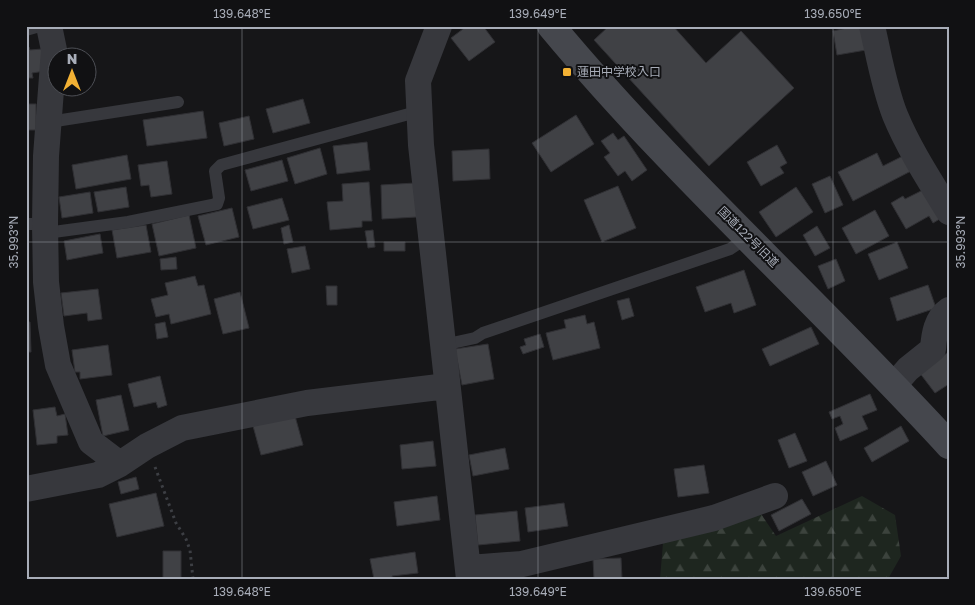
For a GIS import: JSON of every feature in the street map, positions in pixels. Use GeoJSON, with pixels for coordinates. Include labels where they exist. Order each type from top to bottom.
{"type":"FeatureCollection","features":[{"type":"Feature","properties":{"kind":"street"},"geometry":{"type":"LineString","coordinates":[[49,26],[54,50],[39,227],[51,326],[58,365],[91,442],[120,464]]}},
{"type":"Feature","properties":{"kind":"street"},"geometry":{"type":"LineString","coordinates":[[439,26],[418,80],[421,145],[469,574],[522,564],[714,518],[775,496]]}},
{"type":"Feature","properties":{"kind":"street","name":"国道122号旧道"},"geometry":{"type":"LineString","coordinates":[[551,26],[590,73],[644,131],[894,385],[949,445]]}},
{"type":"Feature","properties":{"kind":"street"},"geometry":{"type":"LineString","coordinates":[[872,26],[881,69],[895,114],[906,138],[949,212]]}},
{"type":"Feature","properties":{"kind":"street"},"geometry":{"type":"LineString","coordinates":[[894,385],[908,369],[933,349],[934,332],[943,314],[949,310]]}},
{"type":"Feature","properties":{"kind":"street"},"geometry":{"type":"LineString","coordinates":[[26,489],[98,475],[182,428],[307,403],[447,386]]}},
{"type":"Feature","properties":{"kind":"lane"},"geometry":{"type":"LineString","coordinates":[[26,30],[40,26]]}},
{"type":"Feature","properties":{"kind":"lane"},"geometry":{"type":"LineString","coordinates":[[49,122],[178,102]]}},
{"type":"Feature","properties":{"kind":"lane"},"geometry":{"type":"LineString","coordinates":[[39,227],[128,222],[217,204],[215,171],[221,165],[420,111]]}},
{"type":"Feature","properties":{"kind":"lane"},"geometry":{"type":"LineString","coordinates":[[443,345],[474,338],[482,333],[730,249],[749,237]]}},
{"type":"Feature","properties":{"kind":"path"},"geometry":{"type":"LineString","coordinates":[[147,446],[176,522],[186,538],[190,550],[193,579]]}},
{"type":"Feature","properties":{"kind":"green space"},"geometry":{"type":"Polygon","coordinates":[[[862,496],[895,515],[901,556],[888,579],[660,579],[663,543],[759,511],[776,536],[862,496]]]}},
{"type":"Feature","properties":{"kind":"building"},"geometry":{"type":"Polygon","coordinates":[[[467,26],[483,26],[495,42],[469,61],[451,38],[467,26]]]}},
{"type":"Feature","properties":{"kind":"building"},"geometry":{"type":"Polygon","coordinates":[[[609,26],[673,26],[706,63],[741,31],[794,88],[709,166],[594,40],[609,26]]]}},
{"type":"Feature","properties":{"kind":"building"},"geometry":{"type":"Polygon","coordinates":[[[862,26],[866,50],[837,55],[833,31],[862,26]]]}},
{"type":"Feature","properties":{"kind":"building"},"geometry":{"type":"Polygon","coordinates":[[[26,47],[29,47],[30,50],[42,49],[45,71],[32,73],[33,78],[26,78],[26,47]]]}},
{"type":"Feature","properties":{"kind":"building"},"geometry":{"type":"Polygon","coordinates":[[[303,99],[310,123],[273,133],[266,109],[303,99]]]}},
{"type":"Feature","properties":{"kind":"building"},"geometry":{"type":"Polygon","coordinates":[[[26,104],[36,104],[36,130],[26,130],[26,104]]]}},
{"type":"Feature","properties":{"kind":"building"},"geometry":{"type":"Polygon","coordinates":[[[203,111],[207,138],[147,146],[143,120],[203,111]]]}},
{"type":"Feature","properties":{"kind":"building"},"geometry":{"type":"Polygon","coordinates":[[[576,115],[594,144],[551,172],[532,143],[576,115]]]}},
{"type":"Feature","properties":{"kind":"building"},"geometry":{"type":"Polygon","coordinates":[[[249,116],[254,139],[224,146],[219,123],[249,116]]]}},
{"type":"Feature","properties":{"kind":"building"},"geometry":{"type":"Polygon","coordinates":[[[613,133],[618,140],[624,136],[647,170],[632,181],[625,171],[618,176],[604,157],[610,153],[601,141],[613,133]]]}},
{"type":"Feature","properties":{"kind":"building"},"geometry":{"type":"Polygon","coordinates":[[[367,142],[370,170],[337,174],[333,146],[367,142]]]}},
{"type":"Feature","properties":{"kind":"building"},"geometry":{"type":"Polygon","coordinates":[[[777,145],[787,163],[780,167],[784,173],[761,186],[747,162],[777,145]]]}},
{"type":"Feature","properties":{"kind":"building"},"geometry":{"type":"Polygon","coordinates":[[[320,148],[327,174],[295,184],[287,158],[320,148]]]}},
{"type":"Feature","properties":{"kind":"building"},"geometry":{"type":"Polygon","coordinates":[[[489,149],[490,179],[453,181],[452,151],[489,149]]]}},
{"type":"Feature","properties":{"kind":"building"},"geometry":{"type":"Polygon","coordinates":[[[877,153],[883,166],[903,156],[911,171],[853,201],[838,172],[877,153]]]}},
{"type":"Feature","properties":{"kind":"building"},"geometry":{"type":"Polygon","coordinates":[[[127,155],[131,179],[76,189],[72,165],[127,155]]]}},
{"type":"Feature","properties":{"kind":"building"},"geometry":{"type":"Polygon","coordinates":[[[282,160],[288,181],[251,191],[245,170],[282,160]]]}},
{"type":"Feature","properties":{"kind":"building"},"geometry":{"type":"Polygon","coordinates":[[[167,161],[172,194],[151,197],[149,185],[141,186],[138,165],[167,161]]]}},
{"type":"Feature","properties":{"kind":"building"},"geometry":{"type":"Polygon","coordinates":[[[830,176],[843,205],[825,213],[812,184],[830,176]]]}},
{"type":"Feature","properties":{"kind":"building"},"geometry":{"type":"Polygon","coordinates":[[[369,182],[372,221],[362,221],[362,227],[330,230],[327,202],[343,201],[342,184],[369,182]]]}},
{"type":"Feature","properties":{"kind":"building"},"geometry":{"type":"Polygon","coordinates":[[[415,183],[417,217],[382,219],[381,185],[415,183]]]}},
{"type":"Feature","properties":{"kind":"building"},"geometry":{"type":"Polygon","coordinates":[[[618,186],[636,228],[602,242],[584,200],[618,186]]]}},
{"type":"Feature","properties":{"kind":"building"},"geometry":{"type":"Polygon","coordinates":[[[126,187],[129,207],[98,212],[94,192],[126,187]]]}},
{"type":"Feature","properties":{"kind":"building"},"geometry":{"type":"Polygon","coordinates":[[[796,187],[813,212],[776,237],[759,212],[796,187]]]}},
{"type":"Feature","properties":{"kind":"building"},"geometry":{"type":"Polygon","coordinates":[[[923,190],[943,217],[933,223],[929,216],[906,229],[891,203],[903,196],[905,199],[923,190]]]}},
{"type":"Feature","properties":{"kind":"building"},"geometry":{"type":"Polygon","coordinates":[[[90,192],[93,213],[62,218],[59,197],[90,192]]]}},
{"type":"Feature","properties":{"kind":"building"},"geometry":{"type":"Polygon","coordinates":[[[282,198],[289,220],[253,229],[247,207],[282,198]]]}},
{"type":"Feature","properties":{"kind":"building"},"geometry":{"type":"Polygon","coordinates":[[[232,208],[239,237],[206,245],[198,216],[232,208]]]}},
{"type":"Feature","properties":{"kind":"building"},"geometry":{"type":"Polygon","coordinates":[[[875,210],[889,236],[856,254],[842,228],[875,210]]]}},
{"type":"Feature","properties":{"kind":"building"},"geometry":{"type":"Polygon","coordinates":[[[189,215],[196,248],[159,256],[152,224],[189,215]]]}},
{"type":"Feature","properties":{"kind":"building"},"geometry":{"type":"Polygon","coordinates":[[[146,225],[151,252],[117,258],[112,230],[146,225]]]}},
{"type":"Feature","properties":{"kind":"building"},"geometry":{"type":"Polygon","coordinates":[[[289,225],[293,242],[284,244],[281,228],[289,225]]]}},
{"type":"Feature","properties":{"kind":"building"},"geometry":{"type":"Polygon","coordinates":[[[817,226],[830,248],[815,256],[803,235],[817,226]]]}},
{"type":"Feature","properties":{"kind":"building"},"geometry":{"type":"Polygon","coordinates":[[[373,230],[375,247],[368,248],[365,231],[373,230]]]}},
{"type":"Feature","properties":{"kind":"building"},"geometry":{"type":"Polygon","coordinates":[[[100,234],[103,253],[67,260],[64,241],[100,234]]]}},
{"type":"Feature","properties":{"kind":"building"},"geometry":{"type":"Polygon","coordinates":[[[384,242],[405,242],[405,251],[384,251],[384,242]]]}},
{"type":"Feature","properties":{"kind":"building"},"geometry":{"type":"Polygon","coordinates":[[[897,242],[908,268],[879,280],[868,254],[897,242]]]}},
{"type":"Feature","properties":{"kind":"building"},"geometry":{"type":"Polygon","coordinates":[[[305,246],[310,269],[292,273],[287,249],[305,246]]]}},
{"type":"Feature","properties":{"kind":"building"},"geometry":{"type":"Polygon","coordinates":[[[176,257],[177,269],[161,270],[160,259],[176,257]]]}},
{"type":"Feature","properties":{"kind":"building"},"geometry":{"type":"Polygon","coordinates":[[[836,259],[845,281],[828,289],[818,266],[836,259]]]}},
{"type":"Feature","properties":{"kind":"building"},"geometry":{"type":"Polygon","coordinates":[[[744,270],[756,305],[734,313],[731,303],[705,312],[696,287],[744,270]]]}},
{"type":"Feature","properties":{"kind":"building"},"geometry":{"type":"Polygon","coordinates":[[[195,276],[198,286],[204,285],[211,314],[171,324],[169,314],[156,317],[151,299],[168,295],[165,283],[195,276]]]}},
{"type":"Feature","properties":{"kind":"building"},"geometry":{"type":"Polygon","coordinates":[[[928,285],[936,308],[897,321],[890,298],[928,285]]]}},
{"type":"Feature","properties":{"kind":"building"},"geometry":{"type":"Polygon","coordinates":[[[326,286],[337,286],[337,305],[327,305],[326,286]]]}},
{"type":"Feature","properties":{"kind":"building"},"geometry":{"type":"Polygon","coordinates":[[[98,289],[102,319],[88,321],[87,313],[64,316],[61,293],[98,289]]]}},
{"type":"Feature","properties":{"kind":"building"},"geometry":{"type":"Polygon","coordinates":[[[240,292],[249,328],[223,334],[214,299],[240,292]]]}},
{"type":"Feature","properties":{"kind":"building"},"geometry":{"type":"Polygon","coordinates":[[[629,298],[634,316],[622,320],[617,301],[629,298]]]}},
{"type":"Feature","properties":{"kind":"building"},"geometry":{"type":"Polygon","coordinates":[[[585,315],[587,324],[594,322],[600,348],[553,360],[546,333],[566,328],[564,320],[585,315]]]}},
{"type":"Feature","properties":{"kind":"building"},"geometry":{"type":"Polygon","coordinates":[[[26,322],[30,322],[31,352],[26,352],[26,322]]]}},
{"type":"Feature","properties":{"kind":"building"},"geometry":{"type":"Polygon","coordinates":[[[165,322],[168,337],[157,339],[155,324],[165,322]]]}},
{"type":"Feature","properties":{"kind":"building"},"geometry":{"type":"Polygon","coordinates":[[[811,327],[819,344],[770,366],[762,349],[811,327]]]}},
{"type":"Feature","properties":{"kind":"building"},"geometry":{"type":"Polygon","coordinates":[[[540,334],[544,347],[523,354],[520,347],[526,345],[524,339],[540,334]]]}},
{"type":"Feature","properties":{"kind":"building"},"geometry":{"type":"Polygon","coordinates":[[[488,344],[494,379],[462,385],[455,349],[488,344]]]}},
{"type":"Feature","properties":{"kind":"building"},"geometry":{"type":"Polygon","coordinates":[[[108,345],[112,375],[80,379],[80,372],[75,372],[72,350],[108,345]]]}},
{"type":"Feature","properties":{"kind":"building"},"geometry":{"type":"Polygon","coordinates":[[[947,353],[949,355],[949,384],[935,393],[919,372],[947,353]]]}},
{"type":"Feature","properties":{"kind":"building"},"geometry":{"type":"Polygon","coordinates":[[[160,376],[167,405],[158,408],[156,402],[134,407],[128,384],[160,376]]]}},
{"type":"Feature","properties":{"kind":"building"},"geometry":{"type":"Polygon","coordinates":[[[870,394],[877,410],[862,416],[868,429],[840,441],[835,428],[843,424],[840,416],[832,419],[829,412],[870,394]]]}},
{"type":"Feature","properties":{"kind":"building"},"geometry":{"type":"Polygon","coordinates":[[[121,395],[129,430],[103,436],[96,400],[121,395]]]}},
{"type":"Feature","properties":{"kind":"building"},"geometry":{"type":"Polygon","coordinates":[[[55,407],[57,416],[65,414],[68,435],[57,436],[57,443],[37,445],[33,410],[55,407]]]}},
{"type":"Feature","properties":{"kind":"building"},"geometry":{"type":"Polygon","coordinates":[[[295,416],[303,445],[261,455],[253,426],[295,416]]]}},
{"type":"Feature","properties":{"kind":"building"},"geometry":{"type":"Polygon","coordinates":[[[901,426],[909,441],[872,462],[864,448],[901,426]]]}},
{"type":"Feature","properties":{"kind":"building"},"geometry":{"type":"Polygon","coordinates":[[[795,433],[807,461],[789,468],[778,440],[795,433]]]}},
{"type":"Feature","properties":{"kind":"building"},"geometry":{"type":"Polygon","coordinates":[[[433,441],[436,466],[402,469],[400,445],[433,441]]]}},
{"type":"Feature","properties":{"kind":"building"},"geometry":{"type":"Polygon","coordinates":[[[505,448],[509,469],[473,476],[469,455],[505,448]]]}},
{"type":"Feature","properties":{"kind":"building"},"geometry":{"type":"Polygon","coordinates":[[[826,461],[837,485],[813,496],[802,472],[826,461]]]}},
{"type":"Feature","properties":{"kind":"building"},"geometry":{"type":"Polygon","coordinates":[[[704,465],[709,493],[678,497],[674,469],[704,465]]]}},
{"type":"Feature","properties":{"kind":"building"},"geometry":{"type":"Polygon","coordinates":[[[136,477],[139,489],[121,494],[118,482],[136,477]]]}},
{"type":"Feature","properties":{"kind":"building"},"geometry":{"type":"Polygon","coordinates":[[[156,493],[164,526],[117,537],[109,504],[156,493]]]}},
{"type":"Feature","properties":{"kind":"building"},"geometry":{"type":"Polygon","coordinates":[[[437,496],[440,520],[397,526],[394,502],[437,496]]]}},
{"type":"Feature","properties":{"kind":"building"},"geometry":{"type":"Polygon","coordinates":[[[802,499],[811,514],[779,531],[771,515],[802,499]]]}},
{"type":"Feature","properties":{"kind":"building"},"geometry":{"type":"Polygon","coordinates":[[[564,503],[568,526],[528,532],[525,508],[564,503]]]}},
{"type":"Feature","properties":{"kind":"building"},"geometry":{"type":"Polygon","coordinates":[[[517,511],[520,541],[478,545],[475,515],[517,511]]]}},
{"type":"Feature","properties":{"kind":"building"},"geometry":{"type":"Polygon","coordinates":[[[163,551],[181,551],[181,579],[163,579],[163,551]]]}},
{"type":"Feature","properties":{"kind":"building"},"geometry":{"type":"Polygon","coordinates":[[[415,552],[418,573],[392,576],[393,579],[374,579],[370,559],[415,552]]]}},
{"type":"Feature","properties":{"kind":"building"},"geometry":{"type":"Polygon","coordinates":[[[621,558],[622,579],[594,579],[593,559],[621,558]]]}},
{"type":"Feature","properties":{"kind":"place","name":"蓮田中学校入口"},"geometry":{"type":"Point","coordinates":[567,72]}}]}
